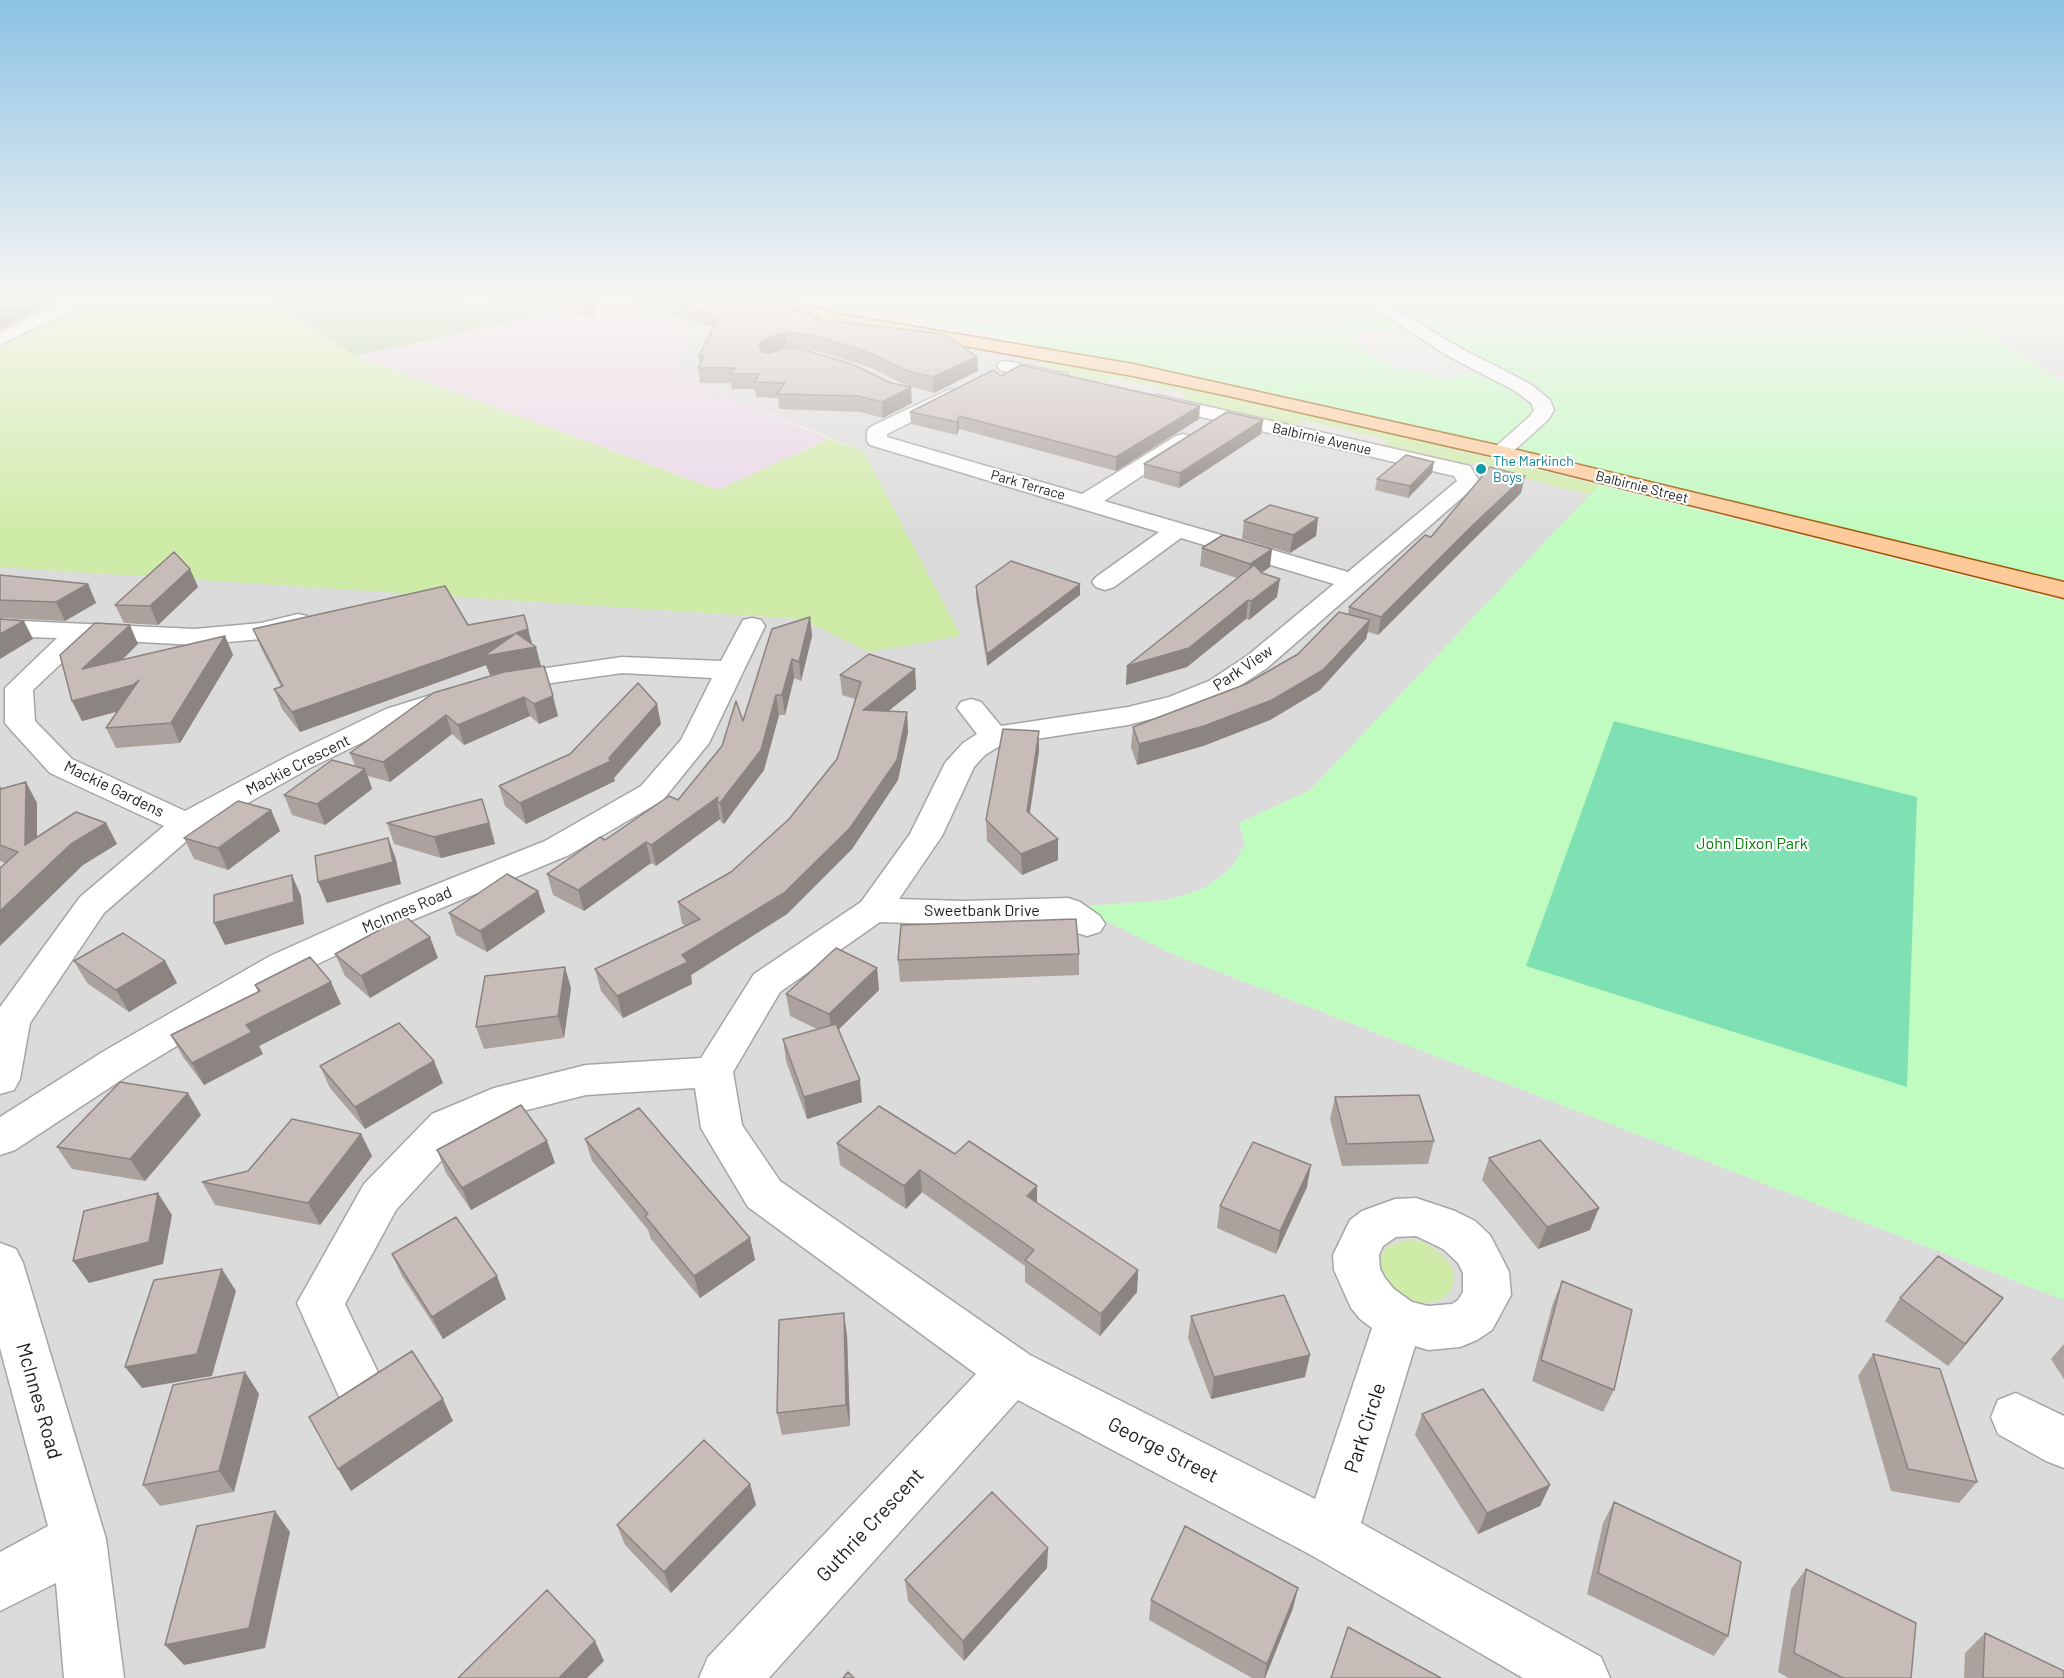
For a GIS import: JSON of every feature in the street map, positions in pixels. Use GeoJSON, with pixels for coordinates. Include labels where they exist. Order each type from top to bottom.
{"type":"FeatureCollection","features":[{"type":"Feature","properties":{"kind":"main road","name":"Balbirnie Street"},"geometry":{"type":"LineString","coordinates":[[1166,377],[1501,452],[2064,590]]}},
{"type":"Feature","properties":{"kind":"street"},"geometry":{"type":"LineString","coordinates":[[1055,377],[1080,383]]}},
{"type":"Feature","properties":{"kind":"street"},"geometry":{"type":"LineString","coordinates":[[1501,452],[1538,420],[1544,410],[1539,400],[1522,387],[1503,377]]}},
{"type":"Feature","properties":{"kind":"street"},"geometry":{"type":"LineString","coordinates":[[909,394],[936,401],[969,385]]}},
{"type":"Feature","properties":{"kind":"street","name":"Balbirnie Avenue"},"geometry":{"type":"LineString","coordinates":[[1134,396],[1462,471]]}},
{"type":"Feature","properties":{"kind":"street","name":"Park Terrace"},"geometry":{"type":"LineString","coordinates":[[936,401],[877,431],[878,441],[1352,581]]}},
{"type":"Feature","properties":{"kind":"street"},"geometry":{"type":"LineString","coordinates":[[1086,502],[1222,416]]}},
{"type":"Feature","properties":{"kind":"street","name":"Park View"},"geometry":{"type":"LineString","coordinates":[[873,910],[926,836],[960,763],[994,736],[1128,716],[1179,703],[1219,687],[1257,662],[1469,482],[1462,471]]}},
{"type":"Feature","properties":{"kind":"street"},"geometry":{"type":"LineString","coordinates":[[1105,582],[1178,529]]}},
{"type":"Feature","properties":{"kind":"street"},"geometry":{"type":"LineString","coordinates":[[0,628],[195,637],[261,632],[326,615]]}},
{"type":"Feature","properties":{"kind":"street","name":"McInnes Road"},"geometry":{"type":"LineString","coordinates":[[0,1138],[118,1062],[284,965],[390,916],[557,848],[652,793],[694,743],[752,626]]}},
{"type":"Feature","properties":{"kind":"street","name":"Mackie Gardens"},"geometry":{"type":"LineString","coordinates":[[80,631],[19,688],[10,727],[61,766],[186,824]]}},
{"type":"Feature","properties":{"kind":"street","name":"Mackie Crescent"},"geometry":{"type":"LineString","coordinates":[[0,1079],[11,1021],[92,905],[186,824],[299,762],[396,715],[505,681],[622,665],[730,670]]}},
{"type":"Feature","properties":{"kind":"street"},"geometry":{"type":"LineString","coordinates":[[971,708],[994,736]]}},
{"type":"Feature","properties":{"kind":"street"},"geometry":{"type":"LineString","coordinates":[[359,1384],[321,1303],[380,1197],[447,1126],[509,1099],[586,1080],[713,1072],[767,983],[873,910]]}},
{"type":"Feature","properties":{"kind":"street","name":"Sweetbank Drive"},"geometry":{"type":"LineString","coordinates":[[873,910],[963,913],[1068,910],[1088,924]]}},
{"type":"Feature","properties":{"kind":"street","name":"George Street"},"geometry":{"type":"LineString","coordinates":[[713,1072],[722,1128],[764,1194],[1012,1371],[1330,1536],[1580,1678]]}},
{"type":"Feature","properties":{"kind":"street","name":"McInnes Road"},"geometry":{"type":"LineString","coordinates":[[0,1263],[79,1539],[94,1678]]}},
{"type":"Feature","properties":{"kind":"street","name":"Park Circle"},"geometry":{"type":"LineString","coordinates":[[1330,1536],[1399,1320]]}},
{"type":"Feature","properties":{"kind":"street","name":"Guthrie Crescent"},"geometry":{"type":"LineString","coordinates":[[729,1678],[1012,1371]]}},
{"type":"Feature","properties":{"kind":"street"},"geometry":{"type":"LineString","coordinates":[[2016,1417],[2064,1443]]}},
{"type":"Feature","properties":{"kind":"street"},"geometry":{"type":"LineString","coordinates":[[0,1583],[79,1539]]}},
{"type":"Feature","properties":{"kind":"shaded area"},"geometry":{"type":"Polygon","coordinates":[[[414,377],[682,377],[829,439],[718,490],[414,377]]]}},
{"type":"Feature","properties":{"kind":"shaded area"},"geometry":{"type":"Polygon","coordinates":[[[682,377],[1141,377],[1255,400],[1599,485],[1309,791],[1239,823],[1245,844],[1232,867],[1205,888],[1168,900],[1087,906],[1170,953],[2064,1300],[2064,1678],[0,1678],[0,567],[801,619],[869,652],[863,451],[682,377]]]}},
{"type":"Feature","properties":{"kind":"shaded area"},"geometry":{"type":"Polygon","coordinates":[[[2055,377],[2064,377],[2064,383],[2055,377]]]}},
{"type":"Feature","properties":{"kind":"shaded area"},"geometry":{"type":"Polygon","coordinates":[[[1113,378],[1190,394],[1180,399],[1105,383],[1113,378]]]}},
{"type":"Feature","properties":{"kind":"shaded area"},"geometry":{"type":"Polygon","coordinates":[[[1302,420],[1388,440],[1380,447],[1296,425],[1302,420]]]}},
{"type":"Feature","properties":{"kind":"green space"},"geometry":{"type":"Polygon","coordinates":[[[0,377],[414,377],[718,490],[829,439],[863,451],[961,636],[869,652],[801,619],[0,567],[0,377]]]}},
{"type":"Feature","properties":{"kind":"green space"},"geometry":{"type":"Polygon","coordinates":[[[1083,377],[1140,377],[1255,400],[1599,485],[1591,495],[1515,476],[1485,465],[1473,463],[1467,468],[1380,447],[1387,440],[1302,420],[1296,425],[1180,399],[1189,395],[1113,378],[1105,383],[1083,377]]]}},
{"type":"Feature","properties":{"kind":"green space"},"geometry":{"type":"Polygon","coordinates":[[[1169,377],[2055,377],[2064,383],[2064,594],[1169,377]]]}},
{"type":"Feature","properties":{"kind":"green space","name":"John Dixon Park"},"geometry":{"type":"Polygon","coordinates":[[[1599,485],[2064,601],[2064,1300],[1170,953],[1100,918],[1086,906],[1168,900],[1205,888],[1232,867],[1245,844],[1239,823],[1309,791],[1599,485]]]}},
{"type":"Feature","properties":{"kind":"green space"},"geometry":{"type":"Polygon","coordinates":[[[1614,721],[1917,797],[1907,1087],[1526,966],[1614,721]]]}},
{"type":"Feature","properties":{"kind":"green space"},"geometry":{"type":"Polygon","coordinates":[[[1408,1240],[1420,1241],[1431,1246],[1448,1261],[1453,1271],[1454,1281],[1451,1290],[1444,1298],[1421,1303],[1409,1300],[1397,1294],[1382,1275],[1379,1264],[1382,1254],[1388,1246],[1408,1240]]]}},
{"type":"Feature","properties":{"kind":"building"},"geometry":{"type":"Polygon","coordinates":[[[757,377],[879,377],[891,383],[911,387],[882,402],[858,396],[777,394],[785,383],[754,382],[757,377]]]}},
{"type":"Feature","properties":{"kind":"building"},"geometry":{"type":"Polygon","coordinates":[[[979,377],[1075,377],[1200,406],[1116,457],[959,416],[957,422],[910,412],[979,377]]]}},
{"type":"Feature","properties":{"kind":"building"},"geometry":{"type":"Polygon","coordinates":[[[1227,412],[1263,420],[1180,473],[1144,464],[1227,412]]]}},
{"type":"Feature","properties":{"kind":"building"},"geometry":{"type":"Polygon","coordinates":[[[1406,455],[1434,462],[1410,486],[1377,479],[1406,455]]]}},
{"type":"Feature","properties":{"kind":"building"},"geometry":{"type":"Polygon","coordinates":[[[1490,467],[1525,476],[1381,617],[1349,607],[1425,535],[1431,537],[1490,467]]]}},
{"type":"Feature","properties":{"kind":"building"},"geometry":{"type":"Polygon","coordinates":[[[1270,505],[1318,518],[1293,535],[1244,521],[1270,505]]]}},
{"type":"Feature","properties":{"kind":"building"},"geometry":{"type":"Polygon","coordinates":[[[1223,535],[1272,549],[1250,564],[1202,548],[1223,535]]]}},
{"type":"Feature","properties":{"kind":"building"},"geometry":{"type":"Polygon","coordinates":[[[174,552],[190,569],[150,606],[115,605],[174,552]]]}},
{"type":"Feature","properties":{"kind":"building"},"geometry":{"type":"Polygon","coordinates":[[[1011,561],[1080,584],[987,654],[976,586],[1011,561]]]}},
{"type":"Feature","properties":{"kind":"building"},"geometry":{"type":"Polygon","coordinates":[[[1254,565],[1262,573],[1280,579],[1251,601],[1248,600],[1189,648],[1127,666],[1254,565]]]}},
{"type":"Feature","properties":{"kind":"building"},"geometry":{"type":"Polygon","coordinates":[[[0,575],[88,584],[56,602],[0,600],[0,575]]]}},
{"type":"Feature","properties":{"kind":"building"},"geometry":{"type":"Polygon","coordinates":[[[445,586],[468,625],[524,615],[528,629],[516,633],[536,647],[484,656],[515,634],[292,712],[274,689],[283,686],[253,629],[445,586]]]}},
{"type":"Feature","properties":{"kind":"building"},"geometry":{"type":"Polygon","coordinates":[[[1339,612],[1370,620],[1323,670],[1272,700],[1204,726],[1139,744],[1133,727],[1246,684],[1298,654],[1339,612]]]}},
{"type":"Feature","properties":{"kind":"building"},"geometry":{"type":"Polygon","coordinates":[[[810,617],[799,662],[792,659],[782,695],[776,695],[761,750],[720,803],[717,801],[718,797],[651,845],[646,842],[578,890],[547,874],[600,837],[605,840],[669,796],[678,800],[722,746],[736,701],[743,721],[772,629],[810,617]]]}},
{"type":"Feature","properties":{"kind":"building"},"geometry":{"type":"Polygon","coordinates":[[[0,619],[24,621],[0,634],[0,619]]]}},
{"type":"Feature","properties":{"kind":"building"},"geometry":{"type":"Polygon","coordinates":[[[95,623],[130,625],[82,669],[225,636],[171,723],[106,728],[139,680],[133,685],[72,701],[60,655],[95,623]]]}},
{"type":"Feature","properties":{"kind":"building"},"geometry":{"type":"Polygon","coordinates":[[[869,654],[915,669],[863,710],[907,712],[897,760],[850,828],[784,893],[682,955],[688,962],[617,996],[595,969],[700,919],[678,902],[731,872],[789,819],[837,759],[861,682],[840,675],[869,654]]]}},
{"type":"Feature","properties":{"kind":"building"},"geometry":{"type":"Polygon","coordinates":[[[544,666],[553,696],[534,704],[524,697],[458,725],[446,715],[383,762],[350,753],[433,693],[504,672],[544,666]]]}},
{"type":"Feature","properties":{"kind":"building"},"geometry":{"type":"Polygon","coordinates":[[[638,683],[657,704],[609,758],[611,761],[520,803],[499,786],[570,754],[638,683]]]}},
{"type":"Feature","properties":{"kind":"building"},"geometry":{"type":"Polygon","coordinates":[[[1003,729],[1039,731],[1027,811],[1058,839],[1021,854],[986,820],[1003,729]]]}},
{"type":"Feature","properties":{"kind":"building"},"geometry":{"type":"Polygon","coordinates":[[[332,760],[365,769],[317,804],[284,795],[332,760]]]}},
{"type":"Feature","properties":{"kind":"building"},"geometry":{"type":"Polygon","coordinates":[[[26,782],[25,845],[76,812],[106,823],[71,844],[0,911],[0,868],[18,852],[0,845],[0,787],[1,789],[26,782]]]}},
{"type":"Feature","properties":{"kind":"building"},"geometry":{"type":"Polygon","coordinates":[[[482,799],[489,823],[434,837],[387,823],[482,799]]]}},
{"type":"Feature","properties":{"kind":"building"},"geometry":{"type":"Polygon","coordinates":[[[238,801],[271,810],[218,848],[184,838],[238,801]]]}},
{"type":"Feature","properties":{"kind":"building"},"geometry":{"type":"Polygon","coordinates":[[[388,838],[393,862],[318,882],[315,856],[388,838]]]}},
{"type":"Feature","properties":{"kind":"building"},"geometry":{"type":"Polygon","coordinates":[[[507,874],[538,891],[480,931],[449,913],[507,874]]]}},
{"type":"Feature","properties":{"kind":"building"},"geometry":{"type":"Polygon","coordinates":[[[292,875],[294,902],[214,923],[214,895],[292,875]]]}},
{"type":"Feature","properties":{"kind":"building"},"geometry":{"type":"Polygon","coordinates":[[[405,916],[430,937],[361,976],[335,954],[405,916]]]}},
{"type":"Feature","properties":{"kind":"building"},"geometry":{"type":"Polygon","coordinates":[[[1076,919],[1079,954],[898,960],[901,925],[1076,919]]]}},
{"type":"Feature","properties":{"kind":"building"},"geometry":{"type":"Polygon","coordinates":[[[123,933],[165,961],[116,990],[74,961],[123,933]]]}},
{"type":"Feature","properties":{"kind":"building"},"geometry":{"type":"Polygon","coordinates":[[[836,948],[877,968],[829,1014],[786,994],[836,948]]]}},
{"type":"Feature","properties":{"kind":"building"},"geometry":{"type":"Polygon","coordinates":[[[310,957],[331,982],[246,1025],[252,1032],[192,1063],[171,1035],[260,991],[255,985],[310,957]]]}},
{"type":"Feature","properties":{"kind":"building"},"geometry":{"type":"Polygon","coordinates":[[[565,967],[558,1016],[476,1027],[485,976],[565,967]]]}},
{"type":"Feature","properties":{"kind":"building"},"geometry":{"type":"Polygon","coordinates":[[[399,1023],[434,1061],[355,1107],[320,1066],[399,1023]]]}},
{"type":"Feature","properties":{"kind":"building"},"geometry":{"type":"Polygon","coordinates":[[[836,1024],[860,1080],[804,1097],[783,1039],[836,1024]]]}},
{"type":"Feature","properties":{"kind":"building"},"geometry":{"type":"Polygon","coordinates":[[[120,1082],[188,1093],[130,1159],[57,1147],[120,1082]]]}},
{"type":"Feature","properties":{"kind":"building"},"geometry":{"type":"Polygon","coordinates":[[[1419,1095],[1434,1141],[1347,1144],[1335,1097],[1419,1095]]]}},
{"type":"Feature","properties":{"kind":"building"},"geometry":{"type":"Polygon","coordinates":[[[521,1105],[547,1141],[462,1188],[437,1150],[521,1105]]]}},
{"type":"Feature","properties":{"kind":"building"},"geometry":{"type":"Polygon","coordinates":[[[879,1106],[955,1154],[969,1141],[1037,1186],[1027,1196],[1138,1270],[1101,1314],[1025,1260],[1034,1250],[920,1170],[904,1186],[837,1143],[879,1106]]]}},
{"type":"Feature","properties":{"kind":"building"},"geometry":{"type":"Polygon","coordinates":[[[639,1108],[750,1238],[694,1276],[645,1216],[648,1214],[585,1139],[639,1108]]]}},
{"type":"Feature","properties":{"kind":"building"},"geometry":{"type":"Polygon","coordinates":[[[292,1119],[361,1134],[308,1203],[202,1182],[248,1171],[292,1119]]]}},
{"type":"Feature","properties":{"kind":"building"},"geometry":{"type":"Polygon","coordinates":[[[1540,1140],[1599,1208],[1547,1227],[1489,1158],[1540,1140]]]}},
{"type":"Feature","properties":{"kind":"building"},"geometry":{"type":"Polygon","coordinates":[[[1253,1142],[1311,1165],[1280,1231],[1220,1206],[1253,1142]]]}},
{"type":"Feature","properties":{"kind":"building"},"geometry":{"type":"Polygon","coordinates":[[[158,1193],[149,1242],[73,1261],[84,1211],[158,1193]]]}},
{"type":"Feature","properties":{"kind":"building"},"geometry":{"type":"Polygon","coordinates":[[[456,1217],[497,1276],[432,1317],[392,1254],[456,1217]]]}},
{"type":"Feature","properties":{"kind":"building"},"geometry":{"type":"Polygon","coordinates":[[[1938,1256],[2003,1298],[1965,1344],[1900,1298],[1938,1256]]]}},
{"type":"Feature","properties":{"kind":"building"},"geometry":{"type":"Polygon","coordinates":[[[222,1269],[197,1354],[125,1367],[154,1280],[222,1269]]]}},
{"type":"Feature","properties":{"kind":"building"},"geometry":{"type":"Polygon","coordinates":[[[1562,1281],[1632,1310],[1614,1390],[1541,1360],[1562,1281]]]}},
{"type":"Feature","properties":{"kind":"building"},"geometry":{"type":"Polygon","coordinates":[[[1284,1295],[1310,1355],[1214,1377],[1191,1316],[1284,1295]]]}},
{"type":"Feature","properties":{"kind":"building"},"geometry":{"type":"Polygon","coordinates":[[[844,1313],[846,1405],[777,1413],[779,1320],[844,1313]]]}},
{"type":"Feature","properties":{"kind":"building"},"geometry":{"type":"Polygon","coordinates":[[[412,1351],[443,1399],[338,1469],[309,1417],[412,1351]]]}},
{"type":"Feature","properties":{"kind":"building"},"geometry":{"type":"Polygon","coordinates":[[[1873,1354],[1940,1369],[1977,1482],[1908,1469],[1873,1354]]]}},
{"type":"Feature","properties":{"kind":"building"},"geometry":{"type":"Polygon","coordinates":[[[245,1372],[219,1471],[143,1485],[173,1385],[245,1372]]]}},
{"type":"Feature","properties":{"kind":"building"},"geometry":{"type":"Polygon","coordinates":[[[1483,1389],[1550,1485],[1487,1513],[1422,1414],[1483,1389]]]}},
{"type":"Feature","properties":{"kind":"building"},"geometry":{"type":"Polygon","coordinates":[[[704,1440],[750,1484],[664,1572],[617,1525],[704,1440]]]}},
{"type":"Feature","properties":{"kind":"building"},"geometry":{"type":"Polygon","coordinates":[[[992,1492],[1048,1548],[963,1641],[905,1580],[992,1492]]]}},
{"type":"Feature","properties":{"kind":"building"},"geometry":{"type":"Polygon","coordinates":[[[1614,1502],[1741,1562],[1728,1636],[1598,1573],[1614,1502]]]}},
{"type":"Feature","properties":{"kind":"building"},"geometry":{"type":"Polygon","coordinates":[[[275,1511],[249,1628],[165,1645],[197,1526],[275,1511]]]}},
{"type":"Feature","properties":{"kind":"building"},"geometry":{"type":"Polygon","coordinates":[[[1185,1526],[1298,1588],[1267,1664],[1151,1600],[1185,1526]]]}},
{"type":"Feature","properties":{"kind":"building"},"geometry":{"type":"Polygon","coordinates":[[[1806,1569],[1916,1623],[1911,1678],[1843,1678],[1794,1653],[1806,1569]]]}},
{"type":"Feature","properties":{"kind":"building"},"geometry":{"type":"Polygon","coordinates":[[[547,1590],[595,1641],[559,1678],[458,1678],[547,1590]]]}},
{"type":"Feature","properties":{"kind":"building"},"geometry":{"type":"Polygon","coordinates":[[[1348,1627],[1441,1678],[1331,1678],[1348,1627]]]}},
{"type":"Feature","properties":{"kind":"building"},"geometry":{"type":"Polygon","coordinates":[[[1985,1633],[2064,1671],[2064,1678],[1983,1678],[1985,1633]]]}},
{"type":"Feature","properties":{"kind":"building"},"geometry":{"type":"Polygon","coordinates":[[[848,1672],[854,1678],[843,1678],[848,1672]]]}},
{"type":"Feature","properties":{"kind":"place","name":"The Markinch Boys"},"geometry":{"type":"Point","coordinates":[1481,469]}}]}
